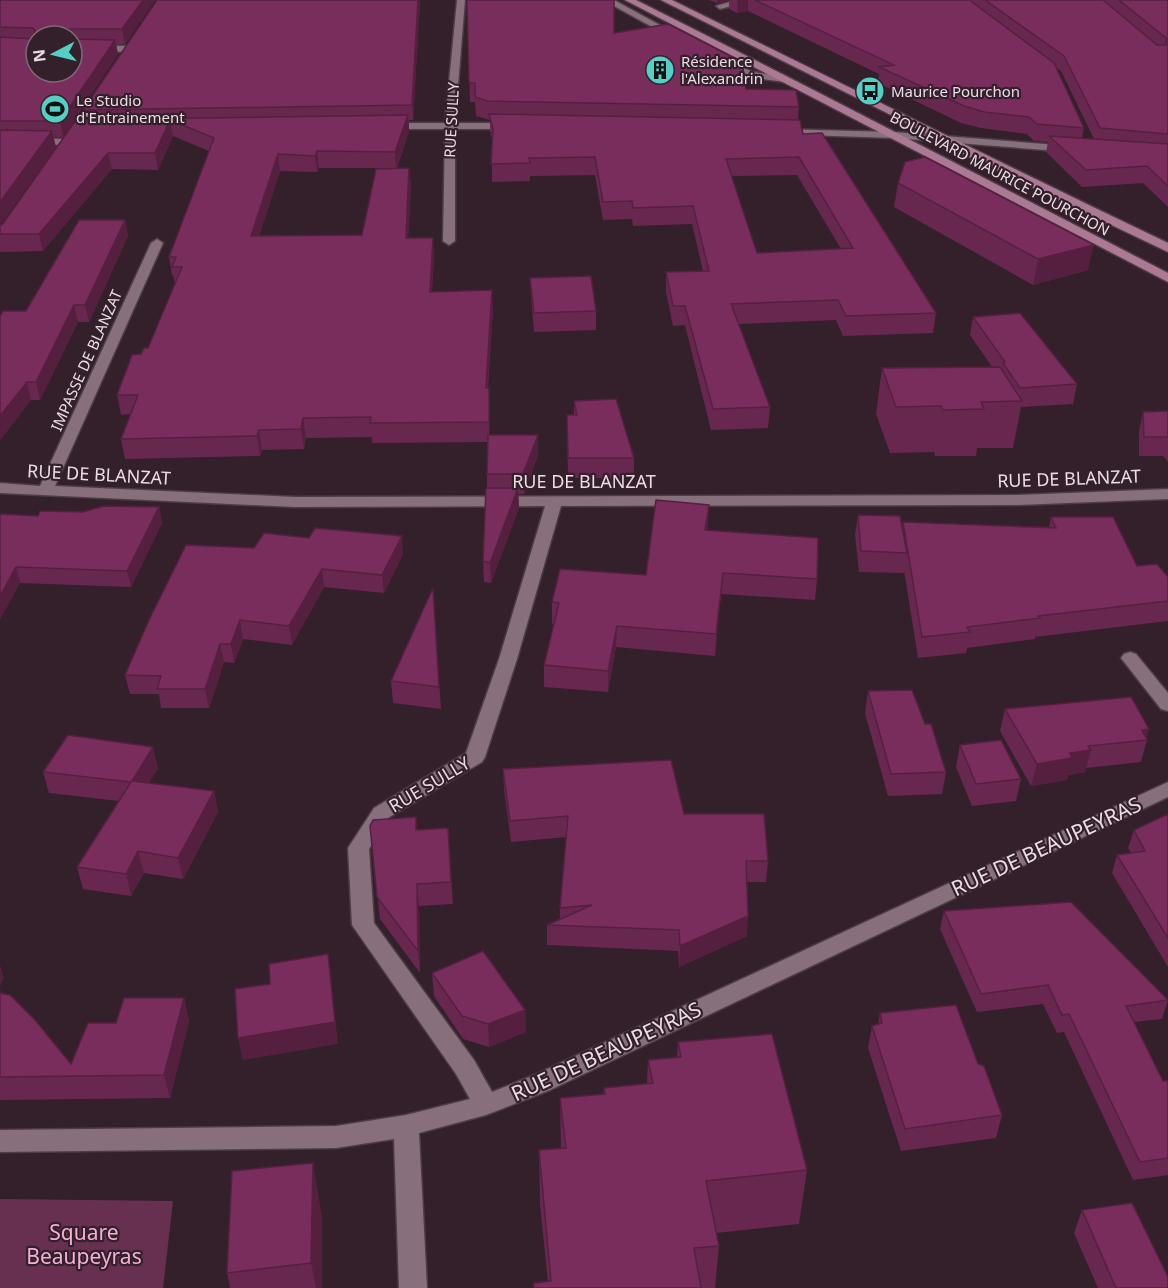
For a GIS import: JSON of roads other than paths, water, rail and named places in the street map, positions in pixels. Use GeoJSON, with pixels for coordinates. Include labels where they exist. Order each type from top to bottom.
{"type":"FeatureCollection","features":[{"type":"Feature","properties":{"kind":"main road","name":"BOULEVARD MAURICE POURCHON"},"geometry":{"type":"LineString","coordinates":[[629,0],[1168,278]]}},
{"type":"Feature","properties":{"kind":"main road","name":"BOULEVARD MAURICE POURCHON"},"geometry":{"type":"LineString","coordinates":[[665,0],[1168,248]]}},
{"type":"Feature","properties":{"kind":"street","name":"RUE SULLY"},"geometry":{"type":"LineString","coordinates":[[449,241],[450,125],[461,0]]}},
{"type":"Feature","properties":{"kind":"street"},"geometry":{"type":"LineString","coordinates":[[607,0],[689,43]]}},
{"type":"Feature","properties":{"kind":"street"},"geometry":{"type":"LineString","coordinates":[[720,6],[751,0]]}},
{"type":"Feature","properties":{"kind":"street"},"geometry":{"type":"LineString","coordinates":[[84,48],[129,50]]}},
{"type":"Feature","properties":{"kind":"street","name":"BOULEVARD MAURICE POURCHON"},"geometry":{"type":"LineString","coordinates":[[710,54],[751,75],[785,79]]}},
{"type":"Feature","properties":{"kind":"street"},"geometry":{"type":"LineString","coordinates":[[368,126],[520,126]]}},
{"type":"Feature","properties":{"kind":"street"},"geometry":{"type":"LineString","coordinates":[[0,141],[64,147],[75,131]]}},
{"type":"Feature","properties":{"kind":"street"},"geometry":{"type":"LineString","coordinates":[[764,132],[894,135],[1079,150]]}},
{"type":"Feature","properties":{"kind":"street","name":"IMPASSE DE BLANZAT"},"geometry":{"type":"LineString","coordinates":[[45,490],[157,243]]}},
{"type":"Feature","properties":{"kind":"street","name":"RUE DE BLANZAT"},"geometry":{"type":"LineString","coordinates":[[0,488],[295,502],[1018,500],[1168,494]]}},
{"type":"Feature","properties":{"kind":"street","name":"RUE SULLY"},"geometry":{"type":"LineString","coordinates":[[486,1105],[465,1067],[363,925],[358,848],[381,813],[475,757],[508,659],[555,500]]}},
{"type":"Feature","properties":{"kind":"street"},"geometry":{"type":"LineString","coordinates":[[1130,658],[1168,705]]}},
{"type":"Feature","properties":{"kind":"street","name":"RUE DE BEAUPEYRAS"},"geometry":{"type":"LineString","coordinates":[[0,1141],[336,1137],[406,1126],[486,1105],[552,1078],[1168,789]]}},
{"type":"Feature","properties":{"kind":"street"},"geometry":{"type":"LineString","coordinates":[[406,1126],[413,1288]]}},
{"type":"Feature","properties":{"kind":"place","name":"Résidence l'Alexandrin"},"geometry":{"type":"Point","coordinates":[660,70]}},
{"type":"Feature","properties":{"kind":"place","name":"Maurice Pourchon"},"geometry":{"type":"Point","coordinates":[870,91]}},
{"type":"Feature","properties":{"kind":"place","name":"Le Studio d'Entrainement"},"geometry":{"type":"Point","coordinates":[55,109]}},
{"type":"Feature","properties":{"kind":"park label","name":"Square Beaupeyras"},"geometry":{"type":"Point","coordinates":[84,1244]}}]}
